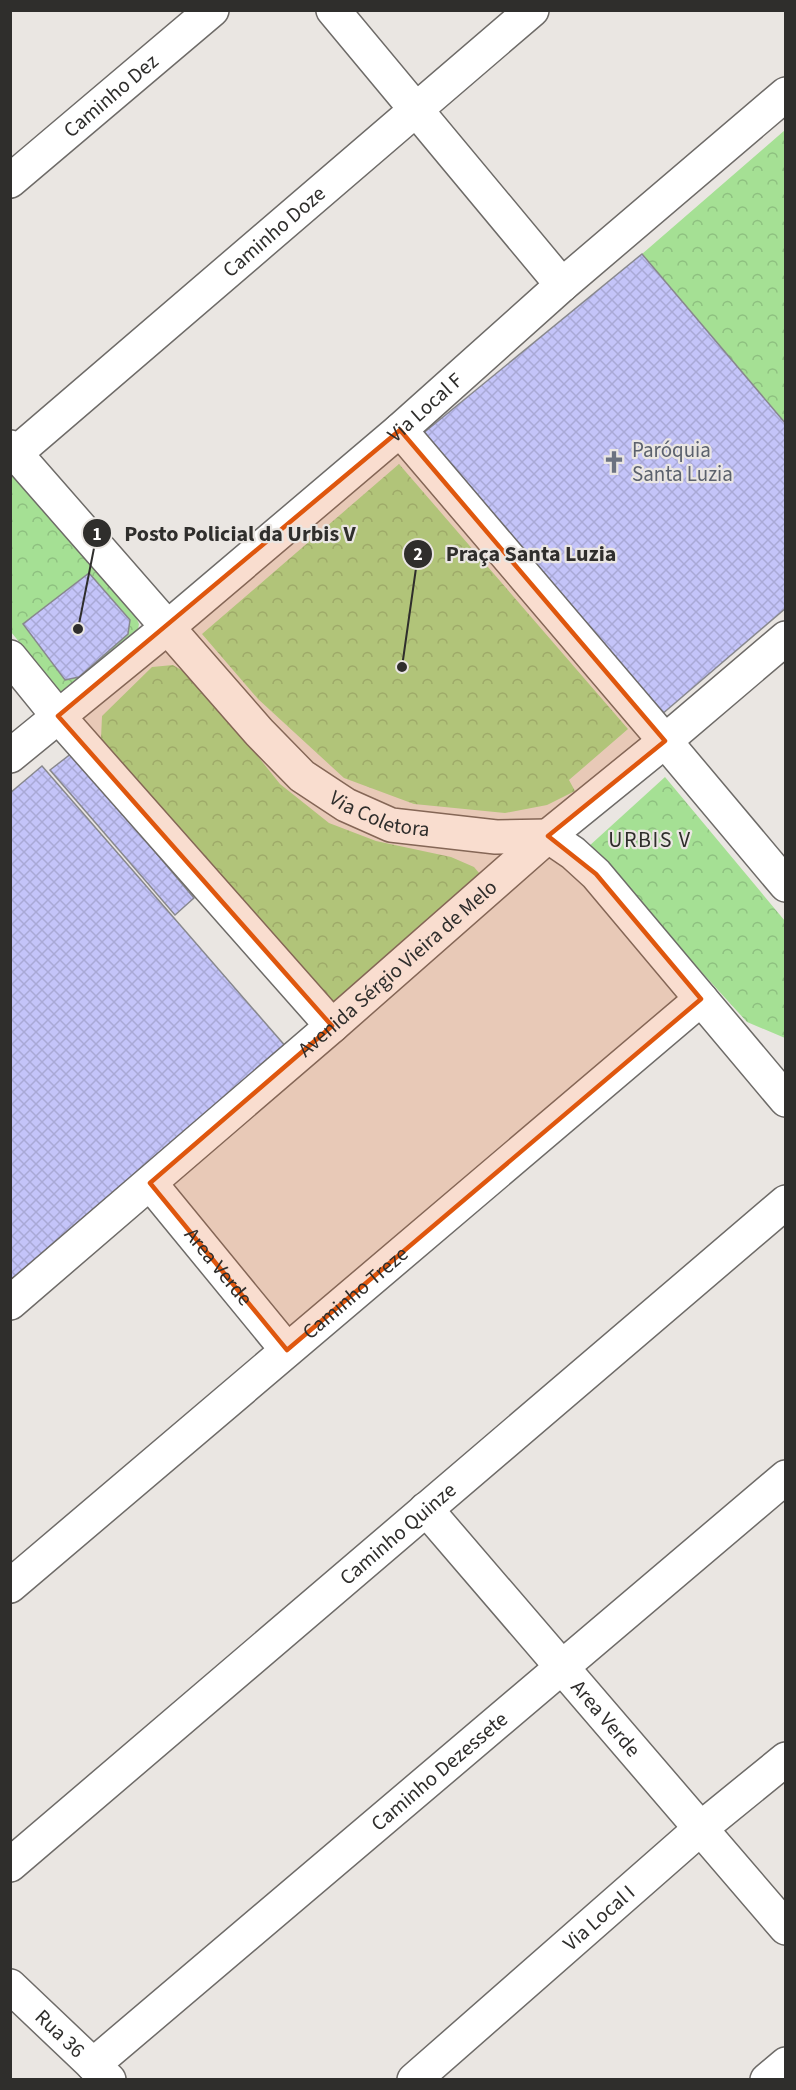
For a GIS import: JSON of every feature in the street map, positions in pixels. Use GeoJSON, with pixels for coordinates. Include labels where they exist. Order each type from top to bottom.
{"type":"FeatureCollection","features":[{"type":"Feature","properties":{"kind":"street","name":"Caminho Dez"},"geometry":{"type":"LineString","coordinates":[[10,181],[212,10]]}},
{"type":"Feature","properties":{"kind":"street"},"geometry":{"type":"LineString","coordinates":[[333,10],[562,285]]}},
{"type":"Feature","properties":{"kind":"street","name":"Caminho Doze"},"geometry":{"type":"LineString","coordinates":[[13,450],[532,10]]}},
{"type":"Feature","properties":{"kind":"street","name":"Via Local F"},"geometry":{"type":"LineString","coordinates":[[10,756],[168,627],[400,430],[562,285],[786,94]]}},
{"type":"Feature","properties":{"kind":"street"},"geometry":{"type":"LineString","coordinates":[[400,430],[786,885]]}},
{"type":"Feature","properties":{"kind":"street","name":"Via Coletora"},"geometry":{"type":"LineString","coordinates":[[13,450],[259,732],[302,776],[346,805],[391,825],[496,837],[549,836]]}},
{"type":"Feature","properties":{"kind":"street","name":"Avenida Sérgio Vieira de Melo"},"geometry":{"type":"LineString","coordinates":[[10,1303],[549,836],[786,638]]}},
{"type":"Feature","properties":{"kind":"street"},"geometry":{"type":"LineString","coordinates":[[10,657],[58,716],[332,1026]]}},
{"type":"Feature","properties":{"kind":"street"},"geometry":{"type":"LineString","coordinates":[[549,836],[573,853],[596,874],[786,1100]]}},
{"type":"Feature","properties":{"kind":"street","name":"Caminho Treze"},"geometry":{"type":"LineString","coordinates":[[10,1586],[701,999]]}},
{"type":"Feature","properties":{"kind":"street"},"geometry":{"type":"LineString","coordinates":[[737,1042],[786,1061]]}},
{"type":"Feature","properties":{"kind":"street","name":"Area Verde"},"geometry":{"type":"LineString","coordinates":[[150,1183],[287,1350]]}},
{"type":"Feature","properties":{"kind":"street","name":"Caminho Quinze"},"geometry":{"type":"LineString","coordinates":[[10,1865],[786,1202]]}},
{"type":"Feature","properties":{"kind":"street","name":"Caminho Dezessete"},"geometry":{"type":"LineString","coordinates":[[101,2072],[562,1668],[786,1477]]}},
{"type":"Feature","properties":{"kind":"street","name":"Area Verde"},"geometry":{"type":"LineString","coordinates":[[426,1509],[786,1928]]}},
{"type":"Feature","properties":{"kind":"street","name":"Via Local I"},"geometry":{"type":"LineString","coordinates":[[414,2079],[700,1829],[786,1759]]}},
{"type":"Feature","properties":{"kind":"street","name":"Rua 36"},"geometry":{"type":"LineString","coordinates":[[10,1986],[101,2072]]}},
{"type":"Feature","properties":{"kind":"street"},"geometry":{"type":"LineString","coordinates":[[767,2079],[786,2064]]}},
{"type":"Feature","properties":{"kind":"highlighted area"},"geometry":{"type":"Polygon","coordinates":[[[400,430],[665,741],[548,836],[596,874],[701,999],[287,1350],[150,1183],[332,1026],[58,716],[400,430]]]}},
{"type":"Feature","properties":{"kind":"green space"},"geometry":{"type":"Polygon","coordinates":[[[785,130],[785,424],[642,254],[785,130]]]}},
{"type":"Feature","properties":{"kind":"green space"},"geometry":{"type":"Polygon","coordinates":[[[399,464],[628,729],[569,780],[575,791],[547,805],[505,813],[414,804],[344,778],[258,699],[202,634],[399,464]]]}},
{"type":"Feature","properties":{"kind":"green space"},"geometry":{"type":"Polygon","coordinates":[[[10,473],[130,604],[139,624],[136,640],[78,692],[61,693],[11,632],[10,473]]]}},
{"type":"Feature","properties":{"kind":"green space"},"geometry":{"type":"Polygon","coordinates":[[[173,665],[196,679],[280,784],[329,823],[376,841],[451,857],[474,867],[485,880],[335,1004],[320,999],[101,739],[102,716],[152,667],[173,665]]]}},
{"type":"Feature","properties":{"kind":"green space"},"geometry":{"type":"Polygon","coordinates":[[[665,777],[785,921],[785,1038],[747,1022],[588,847],[665,777]]]}},
{"type":"Feature","properties":{"kind":"building","name":"Paróquia Santa Luzia"},"geometry":{"type":"Polygon","coordinates":[[[642,254],[786,424],[786,608],[661,715],[421,435],[642,254]]]}},
{"type":"Feature","properties":{"kind":"building"},"geometry":{"type":"Polygon","coordinates":[[[89,573],[130,620],[128,634],[79,677],[65,680],[23,624],[89,573]]]}},
{"type":"Feature","properties":{"kind":"building"},"geometry":{"type":"Polygon","coordinates":[[[72,753],[194,898],[175,915],[50,770],[72,753]]]}},
{"type":"Feature","properties":{"kind":"building"},"geometry":{"type":"Polygon","coordinates":[[[42,766],[287,1048],[10,1281],[10,793],[42,766]]]}},
{"type":"Feature","properties":{"kind":"place","name":"Paróquia Santa Luzia"},"geometry":{"type":"Point","coordinates":[614,462]}},
{"type":"Feature","properties":{"kind":"place","name":"Posto Policial da Urbis V"},"geometry":{"type":"Point","coordinates":[78,629]}},
{"type":"Feature","properties":{"kind":"place","name":"Praça Santa Luzia"},"geometry":{"type":"Point","coordinates":[402,667]}},
{"type":"Feature","properties":{"kind":"district","name":"URBIS V"},"geometry":{"type":"Point","coordinates":[650,840]}}]}
